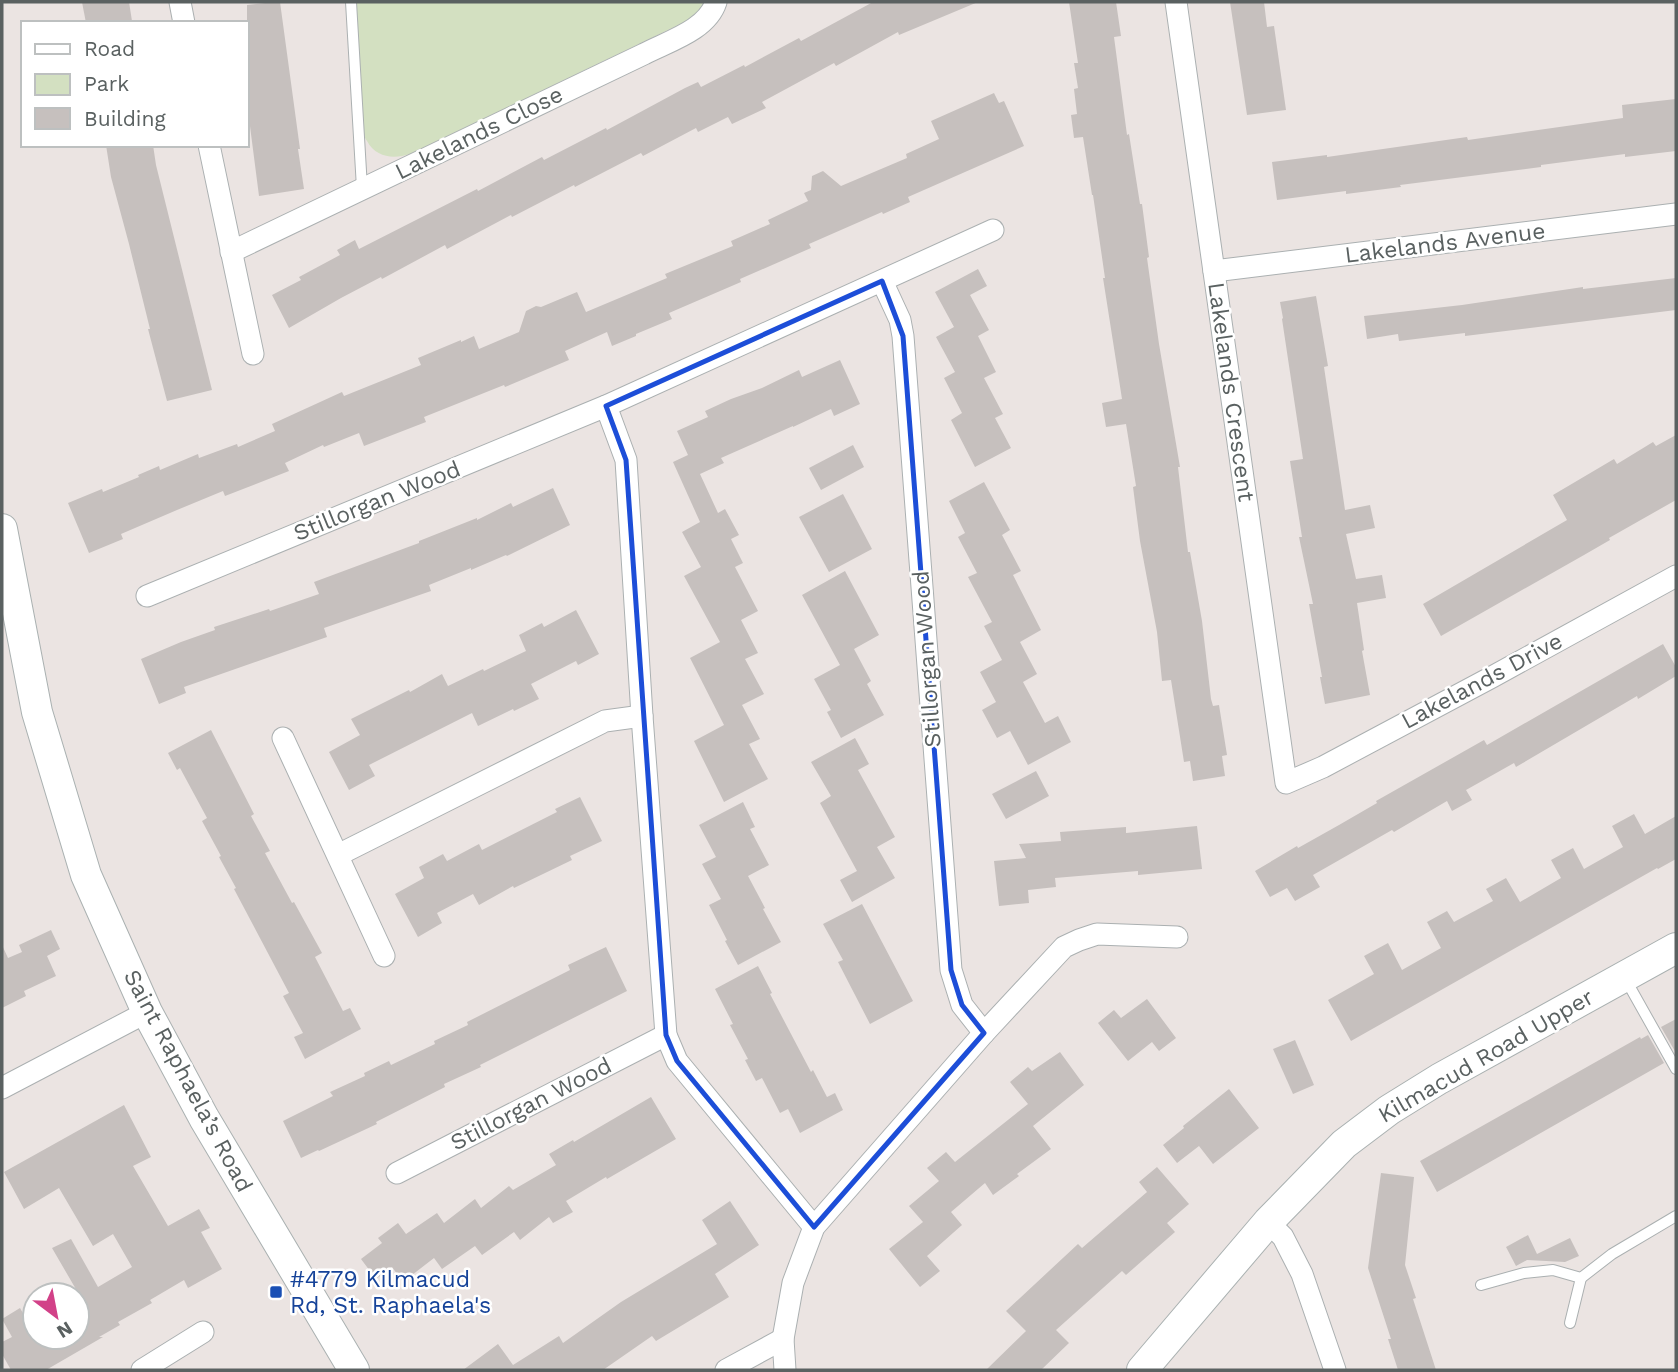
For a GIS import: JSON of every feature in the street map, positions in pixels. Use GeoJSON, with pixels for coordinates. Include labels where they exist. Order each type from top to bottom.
{"type":"FeatureCollection","features":[{"type":"Feature","properties":{"kind":"street"},"geometry":{"type":"LineString","coordinates":[[180,2],[184,21]]}},
{"type":"Feature","properties":{"kind":"street","name":"Lakelands Close"},"geometry":{"type":"LineString","coordinates":[[231,252],[701,25],[716,2]]}},
{"type":"Feature","properties":{"kind":"street","name":"Lakelands Crescent"},"geometry":{"type":"LineString","coordinates":[[1176,2],[1286,783]]}},
{"type":"Feature","properties":{"kind":"street"},"geometry":{"type":"LineString","coordinates":[[209,147],[253,354]]}},
{"type":"Feature","properties":{"kind":"street","name":"Lakelands Avenue"},"geometry":{"type":"LineString","coordinates":[[1213,271],[1676,214]]}},
{"type":"Feature","properties":{"kind":"street","name":"Stillorgan Wood"},"geometry":{"type":"LineString","coordinates":[[147,596],[606,406],[993,230]]}},
{"type":"Feature","properties":{"kind":"street","name":"Stillorgan Wood"},"geometry":{"type":"LineString","coordinates":[[882,281],[900,320],[904,336],[951,970],[962,1005],[984,1033]]}},
{"type":"Feature","properties":{"kind":"street"},"geometry":{"type":"LineString","coordinates":[[606,406],[626,460],[666,1035],[677,1061],[814,1227]]}},
{"type":"Feature","properties":{"kind":"street","name":"Saint Raphaela’s Road"},"geometry":{"type":"LineString","coordinates":[[2,530],[37,712],[83,865],[147,1012],[204,1118],[354,1370]]}},
{"type":"Feature","properties":{"kind":"street","name":"Lakelands Drive"},"geometry":{"type":"LineString","coordinates":[[1286,783],[1323,767],[1676,576]]}},
{"type":"Feature","properties":{"kind":"street"},"geometry":{"type":"LineString","coordinates":[[338,855],[606,721],[642,716]]}},
{"type":"Feature","properties":{"kind":"street"},"geometry":{"type":"LineString","coordinates":[[283,737],[384,956]]}},
{"type":"Feature","properties":{"kind":"street"},"geometry":{"type":"LineString","coordinates":[[785,1370],[783,1339],[793,1283],[814,1227],[984,1033],[1064,947],[1071,943],[1097,934],[1177,937]]}},
{"type":"Feature","properties":{"kind":"street","name":"Kilmacud Road Upper"},"geometry":{"type":"LineString","coordinates":[[1142,1370],[1268,1222],[1344,1144],[1389,1110],[1439,1079],[1676,948]]}},
{"type":"Feature","properties":{"kind":"street"},"geometry":{"type":"LineString","coordinates":[[2,1088],[147,1012]]}},
{"type":"Feature","properties":{"kind":"street","name":"Stillorgan Wood"},"geometry":{"type":"LineString","coordinates":[[397,1173],[666,1035]]}},
{"type":"Feature","properties":{"kind":"street"},"geometry":{"type":"LineString","coordinates":[[1268,1222],[1283,1237],[1302,1274],[1335,1370]]}},
{"type":"Feature","properties":{"kind":"street"},"geometry":{"type":"LineString","coordinates":[[142,1370],[203,1332]]}},
{"type":"Feature","properties":{"kind":"street"},"geometry":{"type":"LineString","coordinates":[[726,1370],[783,1339]]}},
{"type":"Feature","properties":{"kind":"lane"},"geometry":{"type":"LineString","coordinates":[[351,2],[362,188]]}},
{"type":"Feature","properties":{"kind":"lane"},"geometry":{"type":"LineString","coordinates":[[1625,976],[1676,1069]]}},
{"type":"Feature","properties":{"kind":"lane"},"geometry":{"type":"LineString","coordinates":[[1570,1323],[1581,1278],[1612,1254],[1676,1216]]}},
{"type":"Feature","properties":{"kind":"lane"},"geometry":{"type":"LineString","coordinates":[[1481,1285],[1524,1273],[1553,1270],[1581,1278]]}},
{"type":"Feature","properties":{"kind":"highlighted area"},"geometry":{"type":"Polygon","coordinates":[[[882,281],[903,336],[951,970],[962,1005],[984,1033],[814,1227],[677,1061],[666,1035],[626,460],[606,406],[882,281]]]}},
{"type":"Feature","properties":{"kind":"green space"},"geometry":{"type":"Polygon","coordinates":[[[357,2],[707,2],[693,18],[410,154],[392,157],[375,151],[364,136],[357,2]]]}},
{"type":"Feature","properties":{"kind":"building"},"geometry":{"type":"Polygon","coordinates":[[[82,2],[129,2],[132,21],[86,21],[82,2]]]}},
{"type":"Feature","properties":{"kind":"building"},"geometry":{"type":"Polygon","coordinates":[[[280,2],[304,189],[259,196],[248,111],[247,5],[280,2]]]}},
{"type":"Feature","properties":{"kind":"building"},"geometry":{"type":"Polygon","coordinates":[[[873,2],[978,2],[899,35],[898,32],[836,66],[834,63],[762,102],[766,108],[732,124],[728,117],[698,132],[696,128],[643,156],[641,153],[575,187],[574,185],[512,217],[511,215],[447,249],[445,245],[289,328],[272,295],[340,255],[337,250],[355,240],[359,249],[542,157],[544,160],[606,128],[607,130],[685,88],[698,82],[701,87],[799,38],[801,41],[873,2]]]}},
{"type":"Feature","properties":{"kind":"building"},"geometry":{"type":"Polygon","coordinates":[[[1069,2],[1116,2],[1121,36],[1114,37],[1127,135],[1129,134],[1142,204],[1147,258],[1180,467],[1188,552],[1202,621],[1211,699],[1213,706],[1219,705],[1227,755],[1222,756],[1225,776],[1193,781],[1190,761],[1184,762],[1171,680],[1162,681],[1157,632],[1140,541],[1133,487],[1136,486],[1126,424],[1106,427],[1102,403],[1122,399],[1083,137],[1074,138],[1071,115],[1077,114],[1074,89],[1078,88],[1074,63],[1078,63],[1069,2]]]}},
{"type":"Feature","properties":{"kind":"building"},"geometry":{"type":"Polygon","coordinates":[[[1230,2],[1264,2],[1267,27],[1274,26],[1286,110],[1247,115],[1230,2]]]}},
{"type":"Feature","properties":{"kind":"building"},"geometry":{"type":"Polygon","coordinates":[[[994,93],[999,103],[1004,101],[1024,146],[908,197],[910,202],[809,244],[811,248],[669,313],[672,319],[636,336],[612,346],[607,332],[565,351],[569,360],[424,417],[426,422],[364,446],[359,433],[324,447],[323,445],[285,463],[289,471],[225,496],[223,491],[121,534],[123,539],[89,553],[68,503],[102,489],[103,492],[159,466],[160,470],[198,454],[199,458],[237,444],[238,447],[275,431],[272,424],[342,392],[344,396],[421,365],[418,358],[461,340],[474,336],[479,349],[519,332],[526,311],[536,306],[541,307],[577,292],[586,312],[667,278],[665,274],[733,246],[731,241],[770,224],[768,220],[808,201],[804,193],[811,190],[812,176],[823,171],[841,186],[907,158],[906,154],[939,139],[931,121],[994,93]]]}},
{"type":"Feature","properties":{"kind":"building"},"geometry":{"type":"Polygon","coordinates":[[[1676,99],[1676,151],[1625,157],[1625,154],[1400,185],[1401,187],[1277,200],[1272,162],[1467,137],[1468,140],[1623,118],[1622,105],[1676,99]]]}},
{"type":"Feature","properties":{"kind":"building"},"geometry":{"type":"Polygon","coordinates":[[[106,147],[153,147],[212,390],[167,401],[111,177],[106,147]]]}},
{"type":"Feature","properties":{"kind":"building"},"geometry":{"type":"Polygon","coordinates":[[[978,269],[987,286],[970,295],[989,330],[978,336],[996,372],[984,378],[1003,414],[995,418],[1011,448],[975,467],[951,420],[962,413],[944,378],[955,372],[936,337],[954,327],[935,292],[978,269]]]}},
{"type":"Feature","properties":{"kind":"building"},"geometry":{"type":"Polygon","coordinates":[[[1676,278],[1676,310],[1465,336],[1465,333],[1399,341],[1398,334],[1367,339],[1364,316],[1583,287],[1676,278]]]}},
{"type":"Feature","properties":{"kind":"building"},"geometry":{"type":"Polygon","coordinates":[[[1316,296],[1328,366],[1324,367],[1345,510],[1370,505],[1375,528],[1346,534],[1356,579],[1382,575],[1386,598],[1357,603],[1370,695],[1325,704],[1309,604],[1313,604],[1299,537],[1302,537],[1290,461],[1303,459],[1280,302],[1316,296]]]}},
{"type":"Feature","properties":{"kind":"building"},"geometry":{"type":"Polygon","coordinates":[[[840,360],[860,404],[834,416],[831,409],[721,458],[724,463],[700,474],[718,513],[725,509],[739,535],[731,539],[743,563],[735,567],[758,611],[741,620],[758,653],[745,659],[764,694],[742,705],[760,739],[749,744],[768,779],[724,802],[694,741],[724,725],[690,658],[720,642],[684,576],[701,567],[682,532],[700,522],[673,462],[688,455],[677,431],[708,417],[705,411],[731,399],[799,370],[802,377],[840,360]]]}},
{"type":"Feature","properties":{"kind":"building"},"geometry":{"type":"Polygon","coordinates":[[[1676,435],[1676,500],[1441,636],[1423,604],[1567,520],[1553,495],[1614,459],[1617,464],[1653,442],[1656,446],[1676,435]]]}},
{"type":"Feature","properties":{"kind":"building"},"geometry":{"type":"Polygon","coordinates":[[[853,445],[864,467],[821,490],[809,468],[853,445]]]}},
{"type":"Feature","properties":{"kind":"building"},"geometry":{"type":"Polygon","coordinates":[[[984,482],[1010,530],[1002,535],[1021,571],[1013,575],[1041,630],[1020,642],[1037,674],[1023,682],[1045,723],[1058,716],[1071,742],[1028,765],[1010,731],[997,738],[982,710],[996,702],[980,672],[1002,660],[984,626],[992,622],[968,577],[977,573],[958,537],[965,533],[949,501],[984,482]]]}},
{"type":"Feature","properties":{"kind":"building"},"geometry":{"type":"Polygon","coordinates":[[[553,488],[570,525],[507,556],[429,585],[431,591],[324,628],[327,637],[184,687],[186,693],[159,704],[141,659],[215,630],[214,627],[319,594],[314,582],[477,520],[511,503],[513,507],[553,488]]]}},
{"type":"Feature","properties":{"kind":"building"},"geometry":{"type":"Polygon","coordinates":[[[843,494],[872,549],[829,572],[799,517],[843,494]]]}},
{"type":"Feature","properties":{"kind":"building"},"geometry":{"type":"Polygon","coordinates":[[[845,571],[879,635],[854,649],[871,681],[867,684],[884,715],[841,738],[827,712],[831,710],[814,679],[840,665],[802,595],[845,571]]]}},
{"type":"Feature","properties":{"kind":"building"},"geometry":{"type":"Polygon","coordinates":[[[576,610],[599,654],[578,665],[576,661],[531,684],[539,699],[478,726],[472,713],[369,765],[375,776],[349,790],[329,752],[360,735],[351,719],[442,674],[448,686],[526,651],[519,635],[542,623],[544,627],[576,610]]]}},
{"type":"Feature","properties":{"kind":"building"},"geometry":{"type":"Polygon","coordinates":[[[1663,644],[1676,667],[1676,676],[1516,767],[1514,763],[1466,790],[1472,800],[1452,811],[1447,801],[1313,875],[1320,887],[1295,901],[1287,888],[1270,897],[1255,871],[1484,740],[1487,745],[1663,644]]]}},
{"type":"Feature","properties":{"kind":"building"},"geometry":{"type":"Polygon","coordinates":[[[211,730],[254,814],[251,816],[270,851],[265,853],[322,953],[315,957],[343,1011],[350,1008],[361,1029],[305,1059],[294,1037],[303,1033],[283,996],[289,993],[234,889],[236,888],[219,857],[221,856],[202,821],[207,818],[180,768],[177,770],[168,753],[211,730]]]}},
{"type":"Feature","properties":{"kind":"building"},"geometry":{"type":"Polygon","coordinates":[[[855,738],[869,764],[858,770],[895,837],[877,847],[895,878],[852,902],[840,880],[857,871],[820,803],[831,796],[811,762],[855,738]]]}},
{"type":"Feature","properties":{"kind":"building"},"geometry":{"type":"Polygon","coordinates":[[[1036,771],[1049,796],[1006,819],[992,794],[1036,771]]]}},
{"type":"Feature","properties":{"kind":"building"},"geometry":{"type":"Polygon","coordinates":[[[580,797],[602,841],[570,856],[572,860],[514,888],[513,886],[479,905],[473,894],[437,913],[442,923],[418,937],[395,894],[424,878],[419,867],[443,854],[447,861],[479,844],[482,850],[557,812],[555,809],[580,797]]]}},
{"type":"Feature","properties":{"kind":"building"},"geometry":{"type":"Polygon","coordinates":[[[743,802],[755,827],[750,829],[769,865],[748,876],[781,942],[738,965],[709,905],[721,899],[702,864],[716,857],[699,825],[743,802]]]}},
{"type":"Feature","properties":{"kind":"building"},"geometry":{"type":"Polygon","coordinates":[[[1634,814],[1645,834],[1676,816],[1676,859],[1351,1041],[1328,1000],[1374,974],[1364,956],[1388,943],[1402,970],[1441,948],[1427,922],[1447,911],[1454,922],[1493,901],[1486,889],[1506,878],[1520,902],[1561,878],[1551,860],[1573,848],[1584,869],[1623,847],[1612,826],[1634,814]]]}},
{"type":"Feature","properties":{"kind":"building"},"geometry":{"type":"Polygon","coordinates":[[[1197,826],[1202,869],[1055,878],[1056,887],[1028,890],[1029,903],[999,906],[994,861],[1026,858],[1019,844],[1061,841],[1060,832],[1126,827],[1126,833],[1197,826]]]}},
{"type":"Feature","properties":{"kind":"building"},"geometry":{"type":"Polygon","coordinates":[[[862,904],[913,1001],[870,1024],[838,962],[843,960],[823,924],[862,904]]]}},
{"type":"Feature","properties":{"kind":"building"},"geometry":{"type":"Polygon","coordinates":[[[51,930],[60,949],[47,956],[56,976],[24,991],[26,996],[2,1008],[2,945],[8,958],[22,952],[19,945],[51,930]]]}},
{"type":"Feature","properties":{"kind":"building"},"geometry":{"type":"Polygon","coordinates":[[[606,947],[627,991],[444,1084],[445,1087],[376,1122],[377,1124],[301,1158],[283,1121],[333,1096],[330,1092],[365,1076],[364,1073],[389,1061],[391,1065],[435,1044],[434,1041],[468,1025],[467,1022],[570,970],[568,965],[606,947]]]}},
{"type":"Feature","properties":{"kind":"building"},"geometry":{"type":"Polygon","coordinates":[[[758,966],[811,1072],[813,1070],[827,1097],[835,1093],[843,1110],[800,1133],[788,1109],[780,1113],[762,1078],[756,1081],[730,1025],[733,1024],[715,989],[758,966]]]}},
{"type":"Feature","properties":{"kind":"building"},"geometry":{"type":"Polygon","coordinates":[[[1147,999],[1176,1038],[1159,1051],[1152,1042],[1128,1061],[1098,1023],[1114,1010],[1121,1018],[1147,999]]]}},
{"type":"Feature","properties":{"kind":"building"},"geometry":{"type":"Polygon","coordinates":[[[1676,1019],[1676,1053],[1661,1027],[1676,1019]]]}},
{"type":"Feature","properties":{"kind":"building"},"geometry":{"type":"Polygon","coordinates":[[[1648,1035],[1664,1063],[1437,1192],[1420,1161],[1640,1037],[1641,1039],[1648,1035]]]}},
{"type":"Feature","properties":{"kind":"building"},"geometry":{"type":"Polygon","coordinates":[[[1295,1040],[1314,1085],[1293,1094],[1273,1049],[1295,1040]]]}},
{"type":"Feature","properties":{"kind":"building"},"geometry":{"type":"Polygon","coordinates":[[[1060,1052],[1084,1085],[1033,1126],[1051,1149],[993,1195],[985,1183],[951,1212],[962,1225],[927,1256],[940,1271],[920,1287],[889,1249],[923,1222],[909,1206],[939,1181],[927,1168],[946,1152],[955,1162],[1028,1104],[1010,1082],[1028,1067],[1032,1071],[1060,1052]]]}},
{"type":"Feature","properties":{"kind":"building"},"geometry":{"type":"Polygon","coordinates":[[[1229,1089],[1259,1128],[1213,1164],[1199,1146],[1177,1163],[1163,1145],[1229,1089]]]}},
{"type":"Feature","properties":{"kind":"building"},"geometry":{"type":"Polygon","coordinates":[[[651,1097],[676,1139],[566,1201],[573,1212],[553,1223],[549,1217],[520,1240],[514,1232],[482,1255],[475,1246],[442,1269],[434,1258],[403,1282],[392,1267],[376,1279],[361,1259],[382,1243],[378,1238],[398,1223],[406,1234],[437,1213],[444,1223],[475,1199],[481,1208],[509,1186],[513,1190],[556,1165],[549,1154],[651,1097]]]}},
{"type":"Feature","properties":{"kind":"building"},"geometry":{"type":"Polygon","coordinates":[[[124,1105],[151,1157],[133,1166],[168,1226],[199,1209],[210,1228],[201,1232],[222,1269],[188,1288],[184,1280],[150,1300],[152,1303],[118,1322],[120,1325],[91,1344],[91,1281],[71,1281],[52,1248],[71,1239],[98,1287],[132,1267],[113,1234],[93,1246],[59,1188],[24,1209],[4,1172],[124,1105]]]}},
{"type":"Feature","properties":{"kind":"building"},"geometry":{"type":"Polygon","coordinates":[[[1157,1167],[1189,1204],[1167,1223],[1175,1232],[1126,1275],[1122,1271],[1056,1330],[1069,1343],[1041,1370],[986,1370],[1026,1331],[1006,1311],[1078,1244],[1082,1248],[1147,1192],[1139,1182],[1157,1167]]]}},
{"type":"Feature","properties":{"kind":"building"},"geometry":{"type":"Polygon","coordinates":[[[1381,1173],[1414,1177],[1405,1265],[1436,1370],[1398,1370],[1368,1268],[1381,1173]]]}},
{"type":"Feature","properties":{"kind":"building"},"geometry":{"type":"Polygon","coordinates":[[[730,1201],[759,1245],[715,1274],[729,1297],[656,1341],[652,1336],[603,1370],[463,1370],[498,1344],[513,1365],[559,1336],[563,1343],[621,1302],[717,1244],[702,1220],[730,1201]]]}},
{"type":"Feature","properties":{"kind":"building"},"geometry":{"type":"Polygon","coordinates":[[[1528,1235],[1537,1254],[1570,1238],[1579,1256],[1565,1262],[1527,1260],[1516,1266],[1506,1247],[1528,1235]]]}},
{"type":"Feature","properties":{"kind":"building"},"geometry":{"type":"Polygon","coordinates":[[[20,1308],[21,1351],[79,1351],[46,1370],[11,1370],[2,1354],[2,1342],[12,1337],[2,1319],[20,1308]]]}},
{"type":"Feature","properties":{"kind":"place","name":"#4779 Kilmacud Rd, St. Raphaela's"},"geometry":{"type":"Point","coordinates":[276,1292]}}]}
